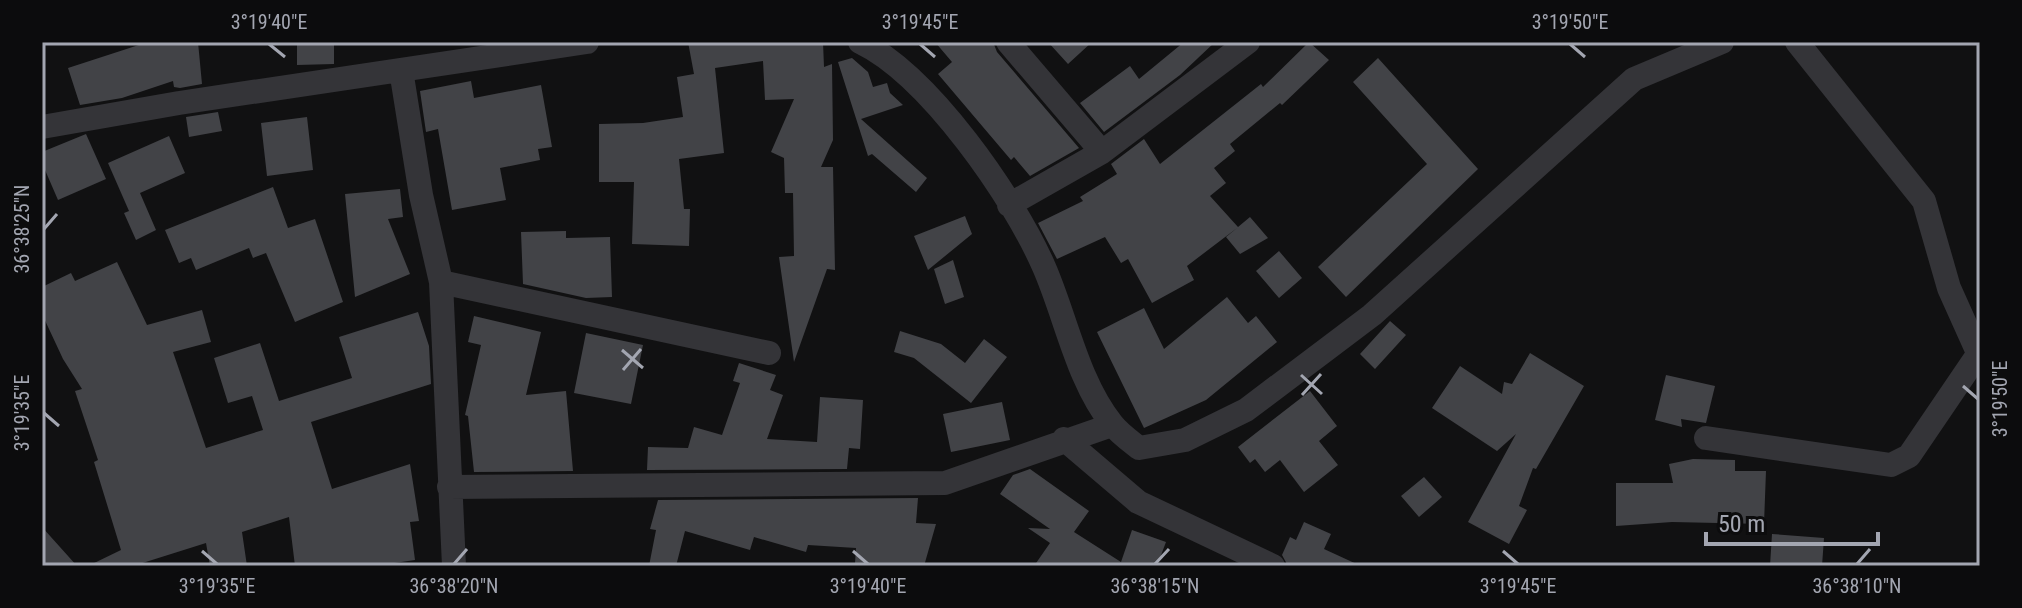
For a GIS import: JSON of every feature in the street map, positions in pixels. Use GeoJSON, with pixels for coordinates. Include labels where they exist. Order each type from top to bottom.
{"type":"FeatureCollection","features":[{"type":"Feature","properties":{"kind":"street"},"geometry":{"type":"LineString","coordinates":[[42,127],[587,42]]}},
{"type":"Feature","properties":{"kind":"street"},"geometry":{"type":"LineString","coordinates":[[860,42],[922,89],[982,159],[1043,264],[1088,382],[1112,425],[1139,448],[1185,440],[1246,410],[1372,315],[1634,79],[1722,42]]}},
{"type":"Feature","properties":{"kind":"street"},"geometry":{"type":"LineString","coordinates":[[1008,42],[1102,152]]}},
{"type":"Feature","properties":{"kind":"street"},"geometry":{"type":"LineString","coordinates":[[1009,205],[1102,152],[1248,42]]}},
{"type":"Feature","properties":{"kind":"street"},"geometry":{"type":"LineString","coordinates":[[1706,438],[1891,465],[1909,456],[1979,355],[1949,288],[1924,201],[1797,42]]}},
{"type":"Feature","properties":{"kind":"street"},"geometry":{"type":"LineString","coordinates":[[401,70],[421,195],[441,282],[454,566]]}},
{"type":"Feature","properties":{"kind":"street"},"geometry":{"type":"LineString","coordinates":[[441,282],[769,353]]}},
{"type":"Feature","properties":{"kind":"street"},"geometry":{"type":"LineString","coordinates":[[449,487],[945,483],[1064,439],[1112,425]]}},
{"type":"Feature","properties":{"kind":"street"},"geometry":{"type":"LineString","coordinates":[[1064,439],[1138,502],[1273,566]]}},
{"type":"Feature","properties":{"kind":"building"},"geometry":{"type":"Polygon","coordinates":[[[148,42],[198,42],[202,84],[180,88],[174,87],[173,81],[122,98],[80,105],[68,68],[148,42]]]}},
{"type":"Feature","properties":{"kind":"building"},"geometry":{"type":"Polygon","coordinates":[[[297,42],[334,42],[334,64],[297,65],[297,42]]]}},
{"type":"Feature","properties":{"kind":"building"},"geometry":{"type":"Polygon","coordinates":[[[688,42],[823,42],[824,67],[832,64],[833,140],[821,167],[833,167],[835,270],[827,269],[794,362],[779,257],[794,256],[793,193],[785,193],[784,158],[771,152],[794,99],[765,100],[763,61],[715,68],[724,153],[679,159],[684,209],[690,209],[689,246],[632,244],[634,182],[599,182],[599,124],[643,123],[683,117],[677,77],[694,74],[688,42]]]}},
{"type":"Feature","properties":{"kind":"building"},"geometry":{"type":"Polygon","coordinates":[[[935,42],[993,42],[997,52],[1079,148],[1030,176],[1014,157],[1011,160],[938,74],[952,62],[935,42]]]}},
{"type":"Feature","properties":{"kind":"building"},"geometry":{"type":"Polygon","coordinates":[[[1048,42],[1092,42],[1068,64],[1048,42]]]}},
{"type":"Feature","properties":{"kind":"building"},"geometry":{"type":"Polygon","coordinates":[[[1184,42],[1215,42],[1180,75],[1104,132],[1080,103],[1130,66],[1139,79],[1184,42]]]}},
{"type":"Feature","properties":{"kind":"building"},"geometry":{"type":"Polygon","coordinates":[[[1309,42],[1329,60],[1282,105],[1280,103],[1230,144],[1235,151],[1214,168],[1226,183],[1210,196],[1238,227],[1250,217],[1268,238],[1240,254],[1226,237],[1237,228],[1187,266],[1194,280],[1152,303],[1128,259],[1121,263],[1105,237],[1057,259],[1038,223],[1083,201],[1080,197],[1117,174],[1111,164],[1144,139],[1160,164],[1261,84],[1263,87],[1309,42]]]}},
{"type":"Feature","properties":{"kind":"building"},"geometry":{"type":"Polygon","coordinates":[[[852,58],[868,72],[873,87],[887,83],[890,93],[903,105],[861,119],[927,178],[916,192],[872,154],[868,156],[838,62],[852,58]]]}},
{"type":"Feature","properties":{"kind":"building"},"geometry":{"type":"Polygon","coordinates":[[[1378,58],[1478,169],[1346,297],[1318,267],[1427,164],[1353,82],[1378,58]]]}},
{"type":"Feature","properties":{"kind":"building"},"geometry":{"type":"Polygon","coordinates":[[[471,81],[474,98],[541,85],[552,147],[538,149],[540,160],[500,168],[506,200],[452,210],[438,129],[426,132],[420,91],[471,81]]]}},
{"type":"Feature","properties":{"kind":"building"},"geometry":{"type":"Polygon","coordinates":[[[218,112],[222,131],[189,137],[186,117],[218,112]]]}},
{"type":"Feature","properties":{"kind":"building"},"geometry":{"type":"Polygon","coordinates":[[[307,117],[313,170],[267,176],[261,123],[307,117]]]}},
{"type":"Feature","properties":{"kind":"building"},"geometry":{"type":"Polygon","coordinates":[[[86,134],[106,179],[58,200],[42,163],[42,152],[86,134]]]}},
{"type":"Feature","properties":{"kind":"building"},"geometry":{"type":"Polygon","coordinates":[[[169,136],[185,173],[140,193],[156,230],[136,240],[124,213],[129,211],[108,163],[169,136]]]}},
{"type":"Feature","properties":{"kind":"building"},"geometry":{"type":"Polygon","coordinates":[[[273,187],[288,228],[315,219],[343,302],[295,322],[266,253],[253,258],[249,248],[196,270],[191,258],[179,263],[165,230],[273,187]]]}},
{"type":"Feature","properties":{"kind":"building"},"geometry":{"type":"Polygon","coordinates":[[[400,189],[403,217],[388,219],[410,274],[355,297],[345,194],[400,189]]]}},
{"type":"Feature","properties":{"kind":"building"},"geometry":{"type":"Polygon","coordinates":[[[965,216],[972,234],[928,270],[914,236],[965,216]]]}},
{"type":"Feature","properties":{"kind":"building"},"geometry":{"type":"Polygon","coordinates":[[[566,231],[566,238],[610,237],[612,297],[586,298],[523,284],[521,232],[566,231]]]}},
{"type":"Feature","properties":{"kind":"building"},"geometry":{"type":"Polygon","coordinates":[[[1279,251],[1302,278],[1279,298],[1256,271],[1279,251]]]}},
{"type":"Feature","properties":{"kind":"building"},"geometry":{"type":"Polygon","coordinates":[[[953,260],[964,297],[945,304],[934,269],[953,260]]]}},
{"type":"Feature","properties":{"kind":"building"},"geometry":{"type":"Polygon","coordinates":[[[117,262],[147,325],[202,310],[211,342],[173,352],[206,448],[263,430],[252,396],[228,403],[214,358],[260,343],[279,401],[352,378],[339,337],[418,312],[429,346],[431,384],[311,422],[332,489],[410,464],[419,521],[410,522],[415,560],[374,566],[295,566],[289,517],[242,532],[247,566],[210,566],[206,543],[133,566],[88,566],[121,550],[94,462],[98,460],[75,391],[82,389],[63,359],[42,314],[42,287],[71,273],[75,281],[117,262]]]}},
{"type":"Feature","properties":{"kind":"building"},"geometry":{"type":"Polygon","coordinates":[[[1227,297],[1248,323],[1256,316],[1277,342],[1206,400],[1144,428],[1097,332],[1144,308],[1164,349],[1227,297]]]}},
{"type":"Feature","properties":{"kind":"building"},"geometry":{"type":"Polygon","coordinates":[[[474,316],[541,332],[526,395],[566,391],[573,471],[474,472],[468,416],[465,415],[481,345],[468,342],[474,316]]]}},
{"type":"Feature","properties":{"kind":"building"},"geometry":{"type":"Polygon","coordinates":[[[1390,321],[1406,335],[1375,369],[1360,354],[1390,321]]]}},
{"type":"Feature","properties":{"kind":"building"},"geometry":{"type":"Polygon","coordinates":[[[900,331],[941,344],[965,363],[984,339],[1007,357],[971,403],[914,358],[894,352],[900,331]]]}},
{"type":"Feature","properties":{"kind":"building"},"geometry":{"type":"Polygon","coordinates":[[[586,333],[643,345],[631,404],[574,393],[586,333]]]}},
{"type":"Feature","properties":{"kind":"building"},"geometry":{"type":"Polygon","coordinates":[[[1530,353],[1584,386],[1536,469],[1533,468],[1519,506],[1527,510],[1509,544],[1468,522],[1516,434],[1497,451],[1432,408],[1460,366],[1502,394],[1504,382],[1512,384],[1530,353]]]}},
{"type":"Feature","properties":{"kind":"building"},"geometry":{"type":"Polygon","coordinates":[[[739,363],[776,375],[770,390],[783,395],[767,439],[817,442],[820,397],[863,400],[860,449],[849,448],[847,469],[647,470],[648,447],[688,448],[694,427],[722,435],[740,383],[733,381],[739,363]]]}},
{"type":"Feature","properties":{"kind":"building"},"geometry":{"type":"Polygon","coordinates":[[[1666,375],[1715,386],[1706,423],[1681,419],[1682,427],[1655,420],[1666,375]]]}},
{"type":"Feature","properties":{"kind":"building"},"geometry":{"type":"Polygon","coordinates":[[[1310,391],[1337,426],[1319,441],[1338,465],[1304,492],[1280,460],[1265,472],[1255,459],[1250,463],[1238,447],[1310,391]]]}},
{"type":"Feature","properties":{"kind":"building"},"geometry":{"type":"Polygon","coordinates":[[[1002,402],[1010,440],[951,452],[943,414],[1002,402]]]}},
{"type":"Feature","properties":{"kind":"building"},"geometry":{"type":"Polygon","coordinates":[[[1693,459],[1735,460],[1735,471],[1766,471],[1764,524],[1672,522],[1616,526],[1616,483],[1673,483],[1669,464],[1693,459]]]}},
{"type":"Feature","properties":{"kind":"building"},"geometry":{"type":"Polygon","coordinates":[[[1030,469],[1089,511],[1074,532],[1121,562],[1132,530],[1166,542],[1157,566],[1034,566],[1050,543],[1028,528],[1050,529],[1000,494],[1013,475],[1030,469]]]}},
{"type":"Feature","properties":{"kind":"building"},"geometry":{"type":"Polygon","coordinates":[[[1424,477],[1442,497],[1419,517],[1401,496],[1424,477]]]}},
{"type":"Feature","properties":{"kind":"building"},"geometry":{"type":"Polygon","coordinates":[[[918,498],[916,523],[936,524],[924,566],[855,563],[856,548],[808,545],[806,552],[754,537],[750,550],[685,531],[676,566],[649,566],[656,530],[650,529],[658,500],[918,498]]]}},
{"type":"Feature","properties":{"kind":"building"},"geometry":{"type":"Polygon","coordinates":[[[1304,522],[1331,534],[1324,549],[1361,566],[1288,566],[1282,555],[1290,537],[1296,540],[1304,522]]]}},
{"type":"Feature","properties":{"kind":"building"},"geometry":{"type":"Polygon","coordinates":[[[42,527],[77,566],[42,566],[42,527]]]}},
{"type":"Feature","properties":{"kind":"building"},"geometry":{"type":"Polygon","coordinates":[[[1772,534],[1824,538],[1822,566],[1770,566],[1772,534]]]}}]}
